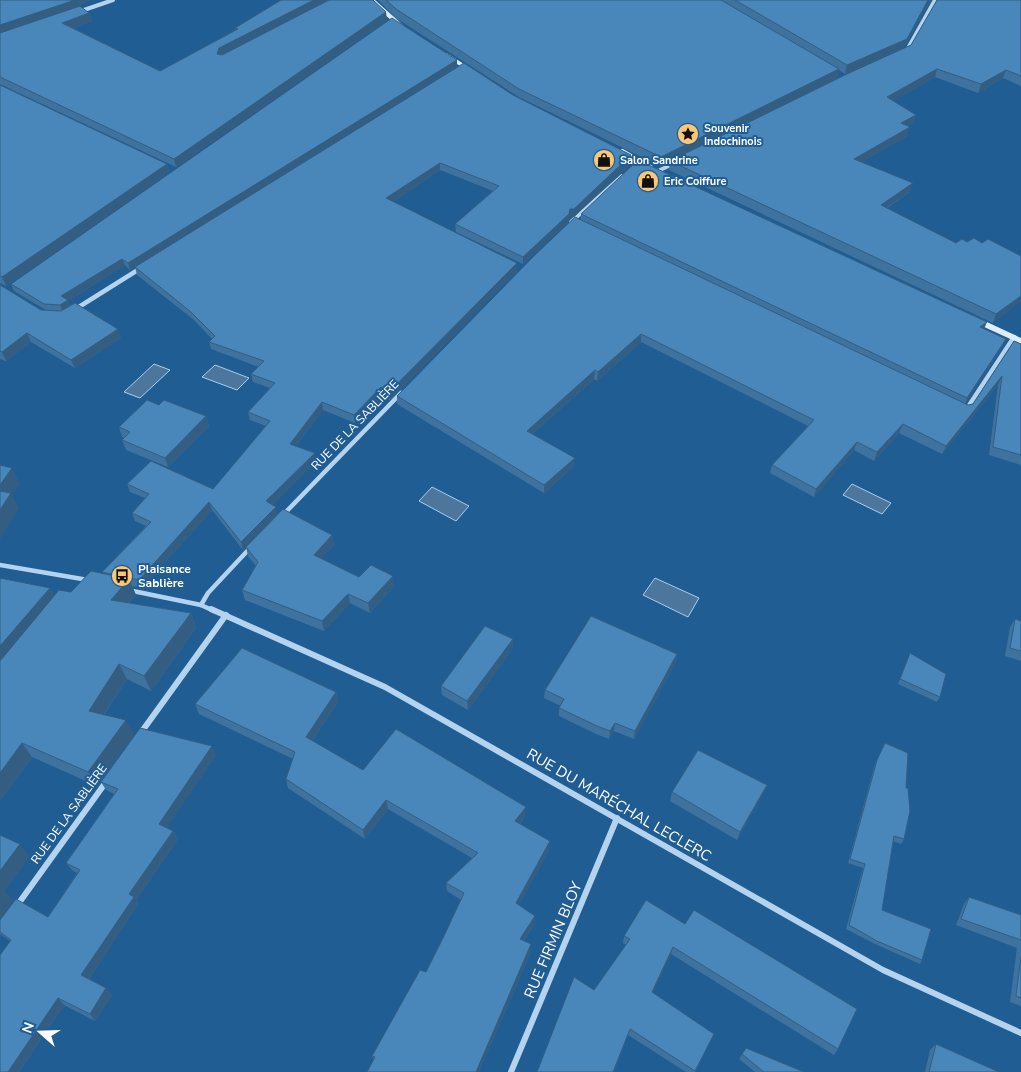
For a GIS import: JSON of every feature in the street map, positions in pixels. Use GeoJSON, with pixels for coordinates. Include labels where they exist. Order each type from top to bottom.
{"type":"FeatureCollection","features":[{"type":"Feature","properties":{"kind":"main road"},"geometry":{"type":"LineString","coordinates":[[371,0],[393,20],[409,30]]}},
{"type":"Feature","properties":{"kind":"main road"},"geometry":{"type":"LineString","coordinates":[[440,51],[478,76]]}},
{"type":"Feature","properties":{"kind":"main road"},"geometry":{"type":"LineString","coordinates":[[614,148],[668,174]]}},
{"type":"Feature","properties":{"kind":"main road"},"geometry":{"type":"LineString","coordinates":[[969,316],[1017,339]]}},
{"type":"Feature","properties":{"kind":"street"},"geometry":{"type":"LineString","coordinates":[[75,12],[113,0]]}},
{"type":"Feature","properties":{"kind":"street"},"geometry":{"type":"LineString","coordinates":[[899,54],[908,50],[936,0]]}},
{"type":"Feature","properties":{"kind":"street"},"geometry":{"type":"LineString","coordinates":[[385,26],[393,20]]}},
{"type":"Feature","properties":{"kind":"street"},"geometry":{"type":"LineString","coordinates":[[455,71],[464,66]]}},
{"type":"Feature","properties":{"kind":"street"},"geometry":{"type":"LineString","coordinates":[[631,167],[638,161]]}},
{"type":"Feature","properties":{"kind":"street"},"geometry":{"type":"LineString","coordinates":[[660,170],[678,162]]}},
{"type":"Feature","properties":{"kind":"street"},"geometry":{"type":"LineString","coordinates":[[565,227],[624,174]]}},
{"type":"Feature","properties":{"kind":"street"},"geometry":{"type":"LineString","coordinates":[[572,220],[581,225]]}},
{"type":"Feature","properties":{"kind":"street"},"geometry":{"type":"LineString","coordinates":[[72,311],[147,264]]}},
{"type":"Feature","properties":{"kind":"street"},"geometry":{"type":"LineString","coordinates":[[957,406],[966,410],[1017,339]]}},
{"type":"Feature","properties":{"kind":"street","name":"RUE DE LA SABLIÈRE"},"geometry":{"type":"LineString","coordinates":[[280,518],[405,390]]}},
{"type":"Feature","properties":{"kind":"street"},"geometry":{"type":"LineString","coordinates":[[200,605],[208,593],[252,546]]}},
{"type":"Feature","properties":{"kind":"street"},"geometry":{"type":"LineString","coordinates":[[0,565],[92,581]]}},
{"type":"Feature","properties":{"kind":"street"},"geometry":{"type":"LineString","coordinates":[[76,586],[83,579]]}},
{"type":"Feature","properties":{"kind":"street","name":"RUE DU MARÉCHAL LECLERC"},"geometry":{"type":"LineString","coordinates":[[118,588],[200,605],[385,687],[883,970],[1021,1033]]}},
{"type":"Feature","properties":{"kind":"street"},"geometry":{"type":"LineString","coordinates":[[133,744],[226,615]]}},
{"type":"Feature","properties":{"kind":"street","name":"RUE DE LA SABLIÈRE"},"geometry":{"type":"LineString","coordinates":[[12,912],[110,776]]}},
{"type":"Feature","properties":{"kind":"street","name":"RUE FIRMIN BLOY"},"geometry":{"type":"LineString","coordinates":[[511,1072],[617,818]]}},
{"type":"Feature","properties":{"kind":"water"},"geometry":{"type":"Polygon","coordinates":[[[154,364],[170,370],[140,398],[124,392],[154,364]]]}},
{"type":"Feature","properties":{"kind":"water"},"geometry":{"type":"Polygon","coordinates":[[[215,365],[249,378],[237,390],[202,377],[215,365]]]}},
{"type":"Feature","properties":{"kind":"water"},"geometry":{"type":"Polygon","coordinates":[[[852,484],[891,503],[882,514],[843,495],[852,484]]]}},
{"type":"Feature","properties":{"kind":"water"},"geometry":{"type":"Polygon","coordinates":[[[432,487],[469,506],[456,521],[419,501],[432,487]]]}},
{"type":"Feature","properties":{"kind":"water"},"geometry":{"type":"Polygon","coordinates":[[[655,578],[699,598],[688,617],[643,595],[655,578]]]}},
{"type":"Feature","properties":{"kind":"building"},"geometry":{"type":"Polygon","coordinates":[[[0,0],[71,0],[72,1],[0,25],[0,0]]]}},
{"type":"Feature","properties":{"kind":"building"},"geometry":{"type":"Polygon","coordinates":[[[281,0],[314,0],[219,48],[217,54],[222,55],[329,0],[373,0],[386,12],[174,159],[0,77],[0,33],[80,6],[89,13],[62,23],[160,71],[238,29],[235,28],[281,0]]]}},
{"type":"Feature","properties":{"kind":"building"},"geometry":{"type":"Polygon","coordinates":[[[386,0],[721,0],[839,69],[661,157],[519,89],[396,9],[386,0]]]}},
{"type":"Feature","properties":{"kind":"building"},"geometry":{"type":"Polygon","coordinates":[[[735,0],[928,0],[907,39],[847,65],[735,0]]]}},
{"type":"Feature","properties":{"kind":"building"},"geometry":{"type":"Polygon","coordinates":[[[937,0],[1021,0],[1021,76],[1006,70],[981,84],[937,69],[887,97],[916,115],[901,123],[910,127],[854,159],[913,183],[881,205],[956,243],[962,239],[967,242],[974,238],[982,243],[988,239],[1021,256],[1021,296],[996,314],[670,161],[849,73],[911,45],[937,0]]]}},
{"type":"Feature","properties":{"kind":"building"},"geometry":{"type":"Polygon","coordinates":[[[392,18],[457,60],[128,263],[122,259],[61,296],[68,300],[60,305],[44,304],[11,284],[392,18]]]}},
{"type":"Feature","properties":{"kind":"building"},"geometry":{"type":"Polygon","coordinates":[[[464,63],[513,95],[631,155],[574,209],[570,209],[569,214],[523,257],[455,224],[499,186],[440,163],[386,198],[517,263],[389,392],[381,387],[354,415],[322,402],[290,444],[315,453],[266,501],[276,507],[241,542],[209,502],[139,580],[102,572],[151,522],[132,513],[149,494],[127,484],[151,461],[213,489],[270,421],[248,412],[275,383],[251,374],[264,361],[209,342],[215,336],[191,312],[135,267],[464,63]]]}},
{"type":"Feature","properties":{"kind":"building"},"geometry":{"type":"Polygon","coordinates":[[[0,85],[167,164],[2,277],[0,276],[0,85]]]}},
{"type":"Feature","properties":{"kind":"building"},"geometry":{"type":"Polygon","coordinates":[[[638,160],[987,322],[980,327],[1006,339],[967,398],[581,214],[638,160]]]}},
{"type":"Feature","properties":{"kind":"building"},"geometry":{"type":"Polygon","coordinates":[[[575,217],[968,405],[973,404],[1014,341],[1021,344],[1021,455],[993,447],[1002,376],[946,446],[903,424],[877,452],[857,442],[816,489],[772,465],[814,420],[641,334],[598,372],[595,370],[527,431],[575,458],[544,485],[397,396],[535,255],[575,217]]]}},
{"type":"Feature","properties":{"kind":"building"},"geometry":{"type":"Polygon","coordinates":[[[0,285],[41,310],[61,311],[75,303],[118,329],[71,360],[27,333],[2,352],[0,351],[0,285]]]}},
{"type":"Feature","properties":{"kind":"building"},"geometry":{"type":"Polygon","coordinates":[[[147,400],[159,405],[164,400],[206,416],[165,458],[122,440],[130,432],[119,427],[147,400]]]}},
{"type":"Feature","properties":{"kind":"building"},"geometry":{"type":"Polygon","coordinates":[[[0,465],[12,468],[0,485],[0,465]]]}},
{"type":"Feature","properties":{"kind":"building"},"geometry":{"type":"Polygon","coordinates":[[[0,491],[11,493],[0,510],[0,491]]]}},
{"type":"Feature","properties":{"kind":"building"},"geometry":{"type":"Polygon","coordinates":[[[283,509],[332,535],[314,555],[359,577],[371,565],[393,576],[368,603],[348,594],[322,621],[242,590],[258,562],[246,547],[283,509]]]}},
{"type":"Feature","properties":{"kind":"building"},"geometry":{"type":"Polygon","coordinates":[[[91,571],[129,579],[111,600],[191,613],[144,676],[119,664],[89,711],[126,720],[88,772],[22,743],[0,773],[0,661],[59,590],[71,592],[91,571]]]}},
{"type":"Feature","properties":{"kind":"building"},"geometry":{"type":"Polygon","coordinates":[[[0,578],[50,588],[0,646],[0,578]]]}},
{"type":"Feature","properties":{"kind":"building"},"geometry":{"type":"Polygon","coordinates":[[[591,616],[677,654],[635,731],[615,723],[610,731],[597,726],[559,708],[564,699],[545,690],[591,616]]]}},
{"type":"Feature","properties":{"kind":"building"},"geometry":{"type":"Polygon","coordinates":[[[1015,619],[1021,621],[1021,651],[1010,648],[1015,619]]]}},
{"type":"Feature","properties":{"kind":"building"},"geometry":{"type":"Polygon","coordinates":[[[485,626],[513,639],[467,701],[441,686],[485,626]]]}},
{"type":"Feature","properties":{"kind":"building"},"geometry":{"type":"Polygon","coordinates":[[[242,648],[336,692],[306,737],[363,770],[396,729],[526,807],[515,821],[550,841],[516,903],[535,916],[520,939],[531,944],[476,1072],[367,1072],[375,1057],[372,1056],[420,970],[426,972],[464,893],[446,883],[478,853],[386,800],[363,830],[286,779],[295,752],[195,704],[242,648]]]}},
{"type":"Feature","properties":{"kind":"building"},"geometry":{"type":"Polygon","coordinates":[[[910,653],[946,674],[940,697],[900,679],[910,653]]]}},
{"type":"Feature","properties":{"kind":"building"},"geometry":{"type":"Polygon","coordinates":[[[140,728],[212,746],[159,824],[173,831],[129,894],[134,897],[81,975],[106,988],[90,1014],[58,998],[8,1072],[0,1072],[0,955],[11,940],[0,932],[0,920],[16,899],[48,917],[80,870],[66,863],[118,789],[101,782],[140,728]]]}},
{"type":"Feature","properties":{"kind":"building"},"geometry":{"type":"Polygon","coordinates":[[[885,743],[908,753],[906,788],[908,788],[910,811],[904,839],[894,836],[882,910],[931,929],[922,960],[877,941],[849,925],[865,864],[850,859],[877,760],[885,743]]]}},
{"type":"Feature","properties":{"kind":"building"},"geometry":{"type":"Polygon","coordinates":[[[698,750],[767,785],[740,832],[672,792],[698,750]]]}},
{"type":"Feature","properties":{"kind":"building"},"geometry":{"type":"Polygon","coordinates":[[[0,835],[20,844],[0,871],[0,835]]]}},
{"type":"Feature","properties":{"kind":"building"},"geometry":{"type":"Polygon","coordinates":[[[969,897],[1021,915],[1021,940],[961,919],[969,897]]]}},
{"type":"Feature","properties":{"kind":"building"},"geometry":{"type":"Polygon","coordinates":[[[646,900],[685,924],[694,910],[857,1009],[838,1049],[673,947],[652,992],[714,1034],[695,1071],[630,1029],[613,1072],[537,1072],[574,977],[594,990],[630,939],[624,936],[646,900]]]}},
{"type":"Feature","properties":{"kind":"building"},"geometry":{"type":"Polygon","coordinates":[[[1021,957],[1021,998],[1016,996],[1021,957]]]}},
{"type":"Feature","properties":{"kind":"building"},"geometry":{"type":"Polygon","coordinates":[[[936,1044],[999,1072],[929,1072],[936,1044]]]}},
{"type":"Feature","properties":{"kind":"building"},"geometry":{"type":"Polygon","coordinates":[[[746,1048],[804,1072],[764,1072],[742,1054],[746,1048]]]}},
{"type":"Feature","properties":{"kind":"place","name":"Souvenir Indochinois"},"geometry":{"type":"Point","coordinates":[688,134]}},
{"type":"Feature","properties":{"kind":"place","name":"Salon Sandrine"},"geometry":{"type":"Point","coordinates":[604,160]}},
{"type":"Feature","properties":{"kind":"place","name":"Eric Coiffure"},"geometry":{"type":"Point","coordinates":[648,181]}},
{"type":"Feature","properties":{"kind":"place","name":"Plaisance Sablière"},"geometry":{"type":"Point","coordinates":[122,576]}}]}
